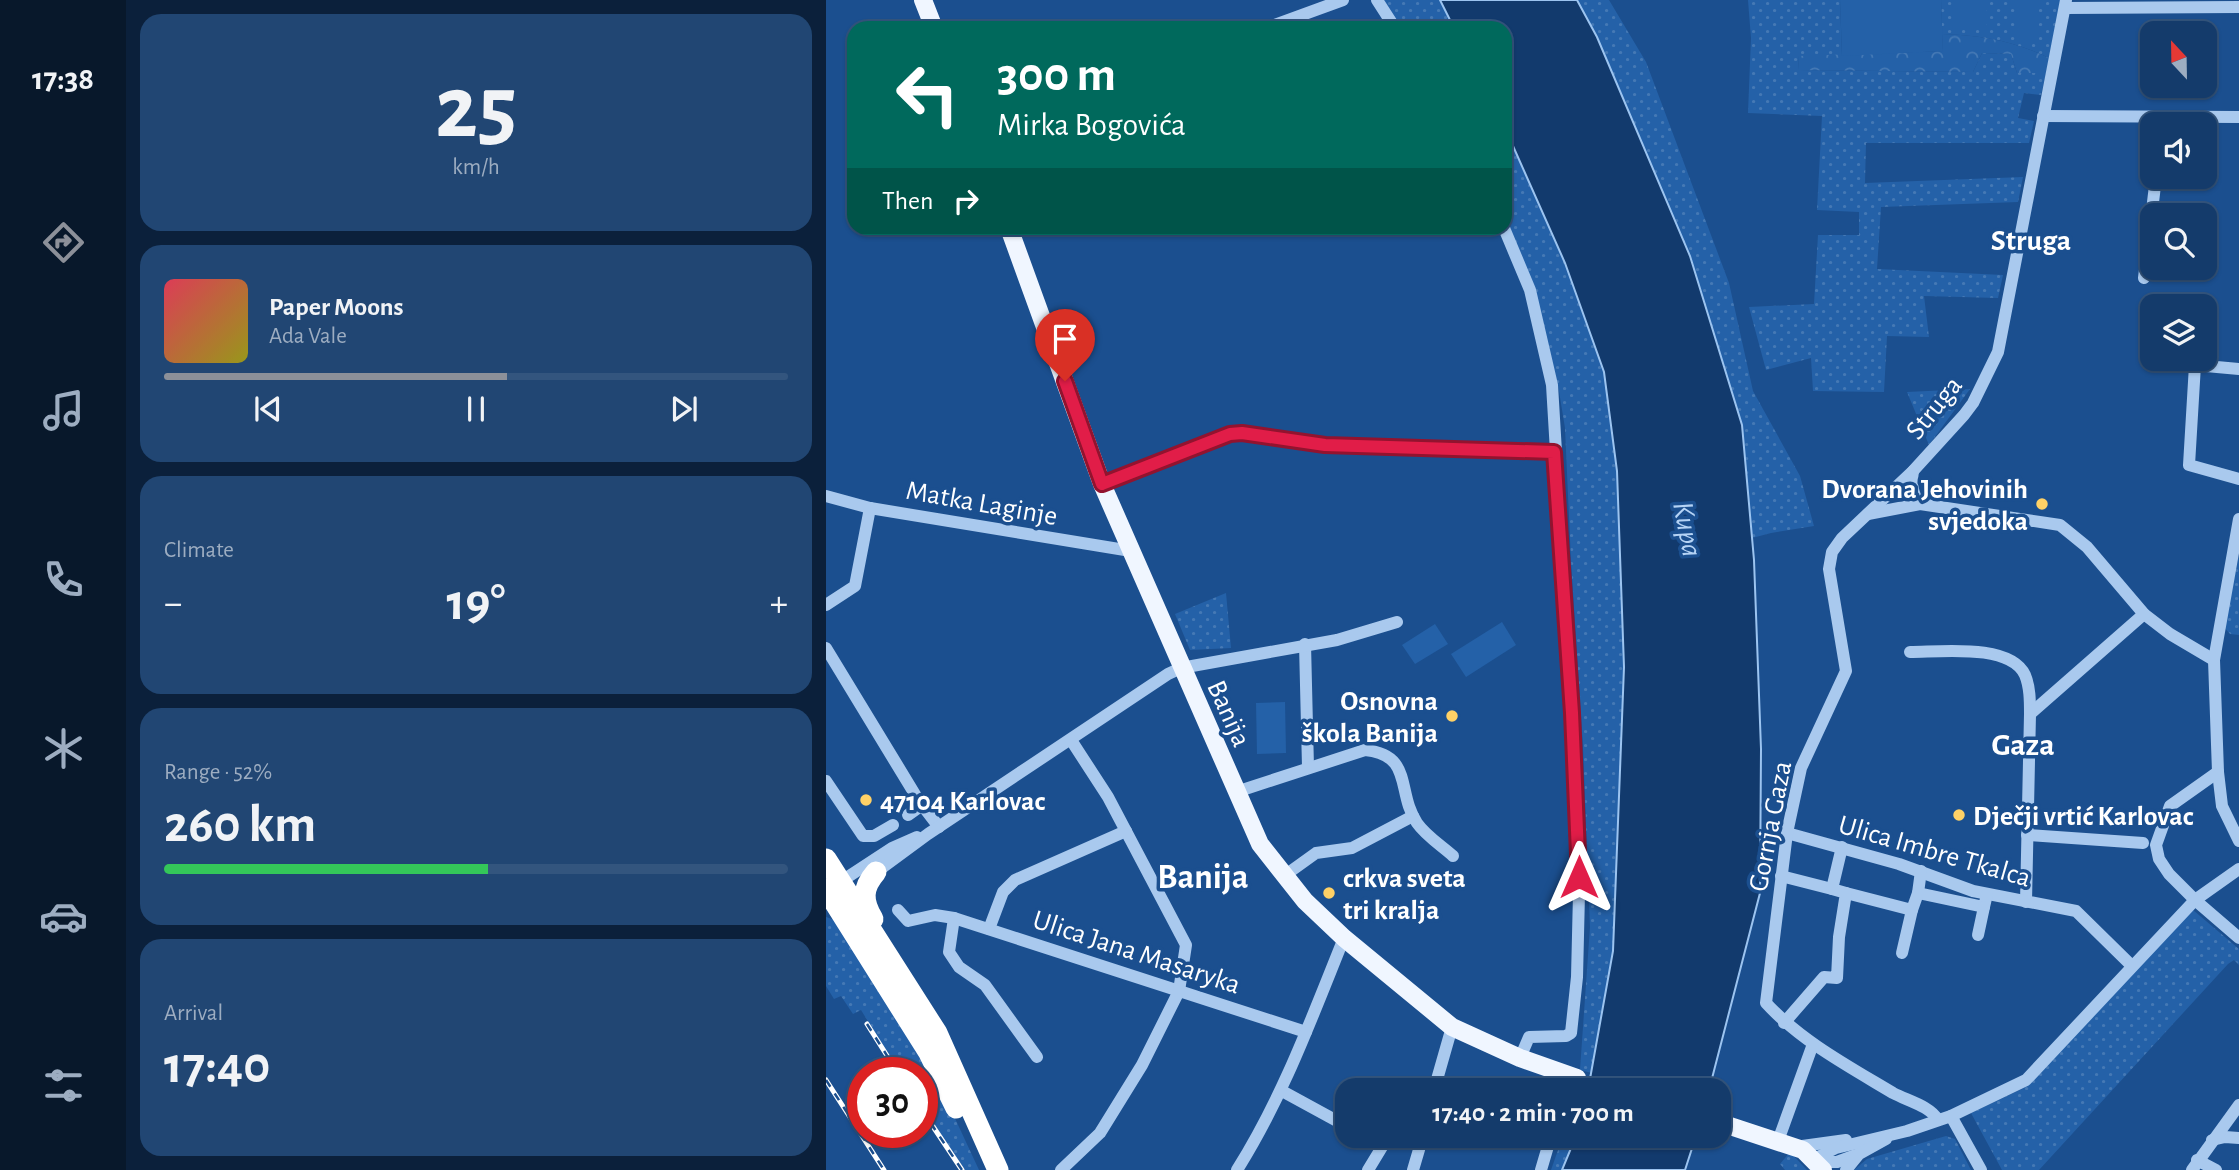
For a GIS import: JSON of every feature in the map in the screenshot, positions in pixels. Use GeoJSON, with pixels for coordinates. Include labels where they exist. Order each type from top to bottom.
{"type":"FeatureCollection","features":[{"type":"Feature","properties":{"kind":"highway"},"geometry":{"type":"LineString","coordinates":[[826,859],[832,893],[929,1053],[984,1170]]}},
{"type":"Feature","properties":{"kind":"highway"},"geometry":{"type":"LineString","coordinates":[[876,872],[867,884],[865,899],[883,934],[882,946]]}},
{"type":"Feature","properties":{"kind":"highway"},"geometry":{"type":"LineString","coordinates":[[832,893],[882,946],[944,1046],[998,1170]]}},
{"type":"Feature","properties":{"kind":"main road"},"geometry":{"type":"LineString","coordinates":[[923,0],[931,21]]}},
{"type":"Feature","properties":{"kind":"main road","name":"Banija"},"geometry":{"type":"LineString","coordinates":[[1012,235],[1102,484],[1260,844],[1305,901],[1452,1027],[1563,1078]]}},
{"type":"Feature","properties":{"kind":"main road"},"geometry":{"type":"LineString","coordinates":[[1731,1126],[1808,1153],[1819,1167]]}},
{"type":"Feature","properties":{"kind":"street"},"geometry":{"type":"LineString","coordinates":[[1285,21],[1343,0]]}},
{"type":"Feature","properties":{"kind":"street"},"geometry":{"type":"LineString","coordinates":[[1377,0],[1390,21]]}},
{"type":"Feature","properties":{"kind":"street"},"geometry":{"type":"LineString","coordinates":[[2066,4],[2239,7]]}},
{"type":"Feature","properties":{"kind":"street","name":"Struga"},"geometry":{"type":"LineString","coordinates":[[1868,514],[1913,471],[1973,403],[1998,352],[2066,4]]}},
{"type":"Feature","properties":{"kind":"street"},"geometry":{"type":"LineString","coordinates":[[2043,116],[2140,119]]}},
{"type":"Feature","properties":{"kind":"street"},"geometry":{"type":"LineString","coordinates":[[2217,118],[2239,117]]}},
{"type":"Feature","properties":{"kind":"street"},"geometry":{"type":"LineString","coordinates":[[1507,235],[1530,290],[1552,385],[1580,852],[1577,977],[1571,1033],[1566,1036],[1529,1037],[1520,1058]]}},
{"type":"Feature","properties":{"kind":"street"},"geometry":{"type":"LineString","coordinates":[[2217,367],[2239,369]]}},
{"type":"Feature","properties":{"kind":"street"},"geometry":{"type":"LineString","coordinates":[[2195,371],[2189,465],[2239,479]]}},
{"type":"Feature","properties":{"kind":"street"},"geometry":{"type":"LineString","coordinates":[[1102,484],[1230,434],[1242,433],[1325,445],[1554,452]]}},
{"type":"Feature","properties":{"kind":"street"},"geometry":{"type":"LineString","coordinates":[[1913,471],[1914,495],[1920,504]]}},
{"type":"Feature","properties":{"kind":"street","name":"Matka Laginje"},"geometry":{"type":"LineString","coordinates":[[826,496],[870,508],[1131,551]]}},
{"type":"Feature","properties":{"kind":"street"},"geometry":{"type":"LineString","coordinates":[[1868,514],[1920,504],[2060,525],[2087,547],[2144,614],[2170,634],[2214,660]]}},
{"type":"Feature","properties":{"kind":"street"},"geometry":{"type":"LineString","coordinates":[[826,606],[855,586],[870,508]]}},
{"type":"Feature","properties":{"kind":"street","name":"Gornja Gaza"},"geometry":{"type":"LineString","coordinates":[[1784,1023],[1766,1003],[1787,834],[1801,768],[1846,671],[1829,569],[1832,552],[1842,538],[1868,514]]}},
{"type":"Feature","properties":{"kind":"street"},"geometry":{"type":"LineString","coordinates":[[2239,519],[2214,660],[2218,772],[2222,806],[2239,841]]}},
{"type":"Feature","properties":{"kind":"street"},"geometry":{"type":"LineString","coordinates":[[2030,714],[2144,614]]}},
{"type":"Feature","properties":{"kind":"street"},"geometry":{"type":"LineString","coordinates":[[832,893],[876,872],[1168,674],[1181,668],[1337,640],[1397,622]]}},
{"type":"Feature","properties":{"kind":"street"},"geometry":{"type":"LineString","coordinates":[[1305,645],[1308,767]]}},
{"type":"Feature","properties":{"kind":"street"},"geometry":{"type":"LineString","coordinates":[[826,648],[922,805],[933,831]]}},
{"type":"Feature","properties":{"kind":"street"},"geometry":{"type":"LineString","coordinates":[[1910,653],[1989,652],[2009,660],[2024,673],[2029,689],[2030,714],[2026,902]]}},
{"type":"Feature","properties":{"kind":"street"},"geometry":{"type":"LineString","coordinates":[[1062,1170],[1088,1147],[1112,1116],[1142,1065],[1180,991],[1186,945],[1126,831],[1071,740]]}},
{"type":"Feature","properties":{"kind":"street"},"geometry":{"type":"LineString","coordinates":[[1236,792],[1365,750],[1379,751],[1391,757],[1398,767],[1413,816],[1421,827],[1453,856]]}},
{"type":"Feature","properties":{"kind":"street"},"geometry":{"type":"LineString","coordinates":[[2218,772],[2170,806],[2156,845],[2159,859],[2169,874],[2239,938]]}},
{"type":"Feature","properties":{"kind":"street"},"geometry":{"type":"LineString","coordinates":[[826,781],[863,836],[874,836],[893,825]]}},
{"type":"Feature","properties":{"kind":"street"},"geometry":{"type":"LineString","coordinates":[[908,815],[922,805]]}},
{"type":"Feature","properties":{"kind":"street"},"geometry":{"type":"LineString","coordinates":[[1284,876],[1316,853],[1352,848],[1413,816]]}},
{"type":"Feature","properties":{"kind":"street"},"geometry":{"type":"LineString","coordinates":[[832,893],[892,848],[933,831]]}},
{"type":"Feature","properties":{"kind":"street"},"geometry":{"type":"LineString","coordinates":[[989,929],[1003,892],[1015,880],[1126,831]]}},
{"type":"Feature","properties":{"kind":"street","name":"Ulica Imbre Tkalca"},"geometry":{"type":"LineString","coordinates":[[1787,834],[1842,847],[1921,871],[1973,891],[2076,911],[2132,967]]}},
{"type":"Feature","properties":{"kind":"street"},"geometry":{"type":"LineString","coordinates":[[2027,835],[2143,843]]}},
{"type":"Feature","properties":{"kind":"street"},"geometry":{"type":"LineString","coordinates":[[1832,889],[1842,847]]}},
{"type":"Feature","properties":{"kind":"street"},"geometry":{"type":"LineString","coordinates":[[1819,1167],[1837,1162],[1860,1147],[1945,1118],[2025,1080],[2195,900],[2239,869]]}},
{"type":"Feature","properties":{"kind":"street"},"geometry":{"type":"LineString","coordinates":[[1902,953],[1921,871]]}},
{"type":"Feature","properties":{"kind":"street"},"geometry":{"type":"LineString","coordinates":[[1781,876],[1912,910]]}},
{"type":"Feature","properties":{"kind":"street"},"geometry":{"type":"LineString","coordinates":[[1846,893],[1839,937],[1837,978],[1824,977],[1784,1023],[1813,1044],[1897,1095],[1945,1118],[1981,1170]]}},
{"type":"Feature","properties":{"kind":"street"},"geometry":{"type":"LineString","coordinates":[[1918,893],[1984,907]]}},
{"type":"Feature","properties":{"kind":"street"},"geometry":{"type":"LineString","coordinates":[[1978,935],[1987,894]]}},
{"type":"Feature","properties":{"kind":"street","name":"Ulica Jana Masaryka"},"geometry":{"type":"LineString","coordinates":[[898,910],[908,920],[934,915],[954,918],[1306,1032]]}},
{"type":"Feature","properties":{"kind":"street"},"geometry":{"type":"LineString","coordinates":[[954,918],[949,952],[959,968],[985,985],[1037,1057]]}},
{"type":"Feature","properties":{"kind":"street"},"geometry":{"type":"LineString","coordinates":[[1237,1170],[1264,1128],[1282,1091],[1344,937]]}},
{"type":"Feature","properties":{"kind":"street"},"geometry":{"type":"LineString","coordinates":[[1437,1078],[1452,1027]]}},
{"type":"Feature","properties":{"kind":"street"},"geometry":{"type":"LineString","coordinates":[[1813,1044],[1786,1144],[1832,1141],[1860,1147]]}},
{"type":"Feature","properties":{"kind":"street"},"geometry":{"type":"LineString","coordinates":[[1282,1091],[1335,1120]]}},
{"type":"Feature","properties":{"kind":"street"},"geometry":{"type":"LineString","coordinates":[[2216,1170],[2194,1165],[2239,1105]]}},
{"type":"Feature","properties":{"kind":"street"},"geometry":{"type":"LineString","coordinates":[[2212,1140],[2239,1138]]}},
{"type":"Feature","properties":{"kind":"street"},"geometry":{"type":"LineString","coordinates":[[1846,1170],[1860,1147]]}},
{"type":"Feature","properties":{"kind":"street"},"geometry":{"type":"LineString","coordinates":[[1368,1170],[1381,1148]]}},
{"type":"Feature","properties":{"kind":"street"},"geometry":{"type":"LineString","coordinates":[[1413,1170],[1419,1148]]}},
{"type":"Feature","properties":{"kind":"street"},"geometry":{"type":"LineString","coordinates":[[1541,1170],[1547,1148]]}},
{"type":"Feature","properties":{"kind":"green space"},"geometry":{"type":"Polygon","coordinates":[[[1384,0],[1440,0],[1450,21],[1397,21],[1384,0]]]}},
{"type":"Feature","properties":{"kind":"green space"},"geometry":{"type":"Polygon","coordinates":[[[1577,0],[1609,0],[1646,62],[1729,283],[1753,391],[1800,476],[1814,526],[1752,538],[1742,425],[1577,0]]]}},
{"type":"Feature","properties":{"kind":"green space"},"geometry":{"type":"Polygon","coordinates":[[[1748,0],[1840,0],[1842,56],[1799,56],[1798,70],[1973,72],[1982,53],[2011,54],[2017,73],[2046,73],[2041,95],[2024,93],[2018,118],[2034,121],[2029,143],[1866,143],[1865,183],[2023,177],[2018,202],[1881,207],[1877,269],[2003,275],[1998,298],[1924,296],[1929,337],[1887,336],[1884,392],[1813,391],[1811,358],[1766,370],[1749,307],[1814,304],[1818,235],[1859,235],[1859,212],[1817,210],[1822,116],[1748,113],[1751,38],[1748,0]]]}},
{"type":"Feature","properties":{"kind":"green space"},"geometry":{"type":"Polygon","coordinates":[[[1840,0],[1941,0],[1943,51],[1842,56],[1840,0]]]}},
{"type":"Feature","properties":{"kind":"green space"},"geometry":{"type":"Polygon","coordinates":[[[1941,0],[1953,0],[1953,29],[1986,28],[1986,0],[2016,0],[2016,42],[2038,41],[2038,0],[2061,0],[2049,58],[1997,40],[1942,34],[1941,0]]]}},
{"type":"Feature","properties":{"kind":"green space"},"geometry":{"type":"Polygon","coordinates":[[[1953,0],[1986,0],[1986,29],[1953,29],[1953,0]]]}},
{"type":"Feature","properties":{"kind":"green space"},"geometry":{"type":"Polygon","coordinates":[[[2016,0],[2038,0],[2038,42],[2016,42],[2016,0]]]}},
{"type":"Feature","properties":{"kind":"green space"},"geometry":{"type":"Polygon","coordinates":[[[1942,34],[1984,38],[2023,47],[2049,58],[2046,73],[2017,73],[2011,54],[1982,53],[1973,72],[1798,70],[1799,56],[1943,51],[1942,34]]]}},
{"type":"Feature","properties":{"kind":"green space"},"geometry":{"type":"Polygon","coordinates":[[[1512,144],[1565,263],[1604,372],[1617,471],[1624,667],[1613,951],[1592,1073],[1580,1070],[1590,927],[1565,428],[1558,385],[1533,289],[1511,235],[1512,144]]]}},
{"type":"Feature","properties":{"kind":"green space"},"geometry":{"type":"Polygon","coordinates":[[[1970,389],[1929,445],[1907,392],[1970,389]]]}},
{"type":"Feature","properties":{"kind":"green space"},"geometry":{"type":"Polygon","coordinates":[[[2239,555],[2239,635],[2230,634],[2224,627],[2239,555]]]}},
{"type":"Feature","properties":{"kind":"green space"},"geometry":{"type":"Polygon","coordinates":[[[1226,593],[1231,648],[1190,650],[1175,614],[1226,593]]]}},
{"type":"Feature","properties":{"kind":"green space"},"geometry":{"type":"Polygon","coordinates":[[[1502,622],[1516,645],[1466,677],[1451,654],[1502,622]]]}},
{"type":"Feature","properties":{"kind":"green space"},"geometry":{"type":"Polygon","coordinates":[[[1435,624],[1448,644],[1415,664],[1402,645],[1435,624]]]}},
{"type":"Feature","properties":{"kind":"green space"},"geometry":{"type":"Polygon","coordinates":[[[1285,702],[1286,753],[1257,754],[1256,703],[1285,702]]]}},
{"type":"Feature","properties":{"kind":"green space"},"geometry":{"type":"Polygon","coordinates":[[[2193,910],[2239,949],[2239,965],[2234,960],[2228,964],[2039,1170],[2002,1170],[1971,1113],[2024,1088],[2193,910]]]}},
{"type":"Feature","properties":{"kind":"green space"},"geometry":{"type":"Polygon","coordinates":[[[826,917],[838,921],[919,1057],[890,1057],[861,1010],[853,1014],[841,996],[834,999],[826,986],[826,917]]]}},
{"type":"Feature","properties":{"kind":"green space"},"geometry":{"type":"Polygon","coordinates":[[[938,1089],[979,1170],[965,1170],[938,1130],[938,1089]]]}},
{"type":"Feature","properties":{"kind":"green space"},"geometry":{"type":"Polygon","coordinates":[[[1946,1136],[1955,1139],[1971,1170],[1854,1170],[1867,1159],[1946,1136]]]}},
{"type":"Feature","properties":{"kind":"green space"},"geometry":{"type":"Polygon","coordinates":[[[1559,1148],[1571,1148],[1562,1170],[1551,1170],[1559,1148]]]}},
{"type":"Feature","properties":{"kind":"green space"},"geometry":{"type":"Polygon","coordinates":[[[1790,1152],[1807,1170],[1785,1170],[1780,1164],[1790,1152]]]}},
{"type":"Feature","properties":{"kind":"water","name":"Kupa"},"geometry":{"type":"Polygon","coordinates":[[[1440,0],[1577,0],[1597,37],[1690,256],[1742,425],[1754,560],[1761,749],[1760,893],[1712,1078],[1590,1078],[1613,951],[1624,667],[1617,471],[1604,372],[1565,263],[1512,144],[1512,21],[1450,21],[1440,0]]]}},
{"type":"Feature","properties":{"kind":"water"},"geometry":{"type":"Polygon","coordinates":[[[1571,1148],[1692,1148],[1685,1170],[1562,1170],[1571,1148]]]}},
{"type":"Feature","properties":{"kind":"railway"},"geometry":{"type":"LineString","coordinates":[[867,1024],[888,1057]]}},
{"type":"Feature","properties":{"kind":"railway"},"geometry":{"type":"LineString","coordinates":[[826,1080],[884,1170]]}},
{"type":"Feature","properties":{"kind":"railway"},"geometry":{"type":"LineString","coordinates":[[938,1134],[962,1170]]}},
{"type":"Feature","properties":{"kind":"place","name":"Dvorana Jehovinih svjedoka"},"geometry":{"type":"Point","coordinates":[2042,504]}},
{"type":"Feature","properties":{"kind":"place","name":"Osnovna škola Banija"},"geometry":{"type":"Point","coordinates":[1452,716]}},
{"type":"Feature","properties":{"kind":"place","name":"47104 Karlovac"},"geometry":{"type":"Point","coordinates":[866,800]}},
{"type":"Feature","properties":{"kind":"place","name":"Dječji vrtić Karlovac"},"geometry":{"type":"Point","coordinates":[1959,815]}},
{"type":"Feature","properties":{"kind":"place","name":"crkva sveta tri kralja"},"geometry":{"type":"Point","coordinates":[1329,893]}},
{"type":"Feature","properties":{"kind":"district","name":"Struga"},"geometry":{"type":"Point","coordinates":[2031,240]}},
{"type":"Feature","properties":{"kind":"district","name":"Gaza"},"geometry":{"type":"Point","coordinates":[2023,744]}},
{"type":"Feature","properties":{"kind":"district","name":"Banija"},"geometry":{"type":"Point","coordinates":[1203,876]}},
{"type":"Feature","properties":{"kind":"route"},"geometry":{"type":"LineString","coordinates":[[1065,381],[1102,484],[1217,437],[1242,433],[1325,445],[1554,452],[1572,713],[1579,877]]}}]}
